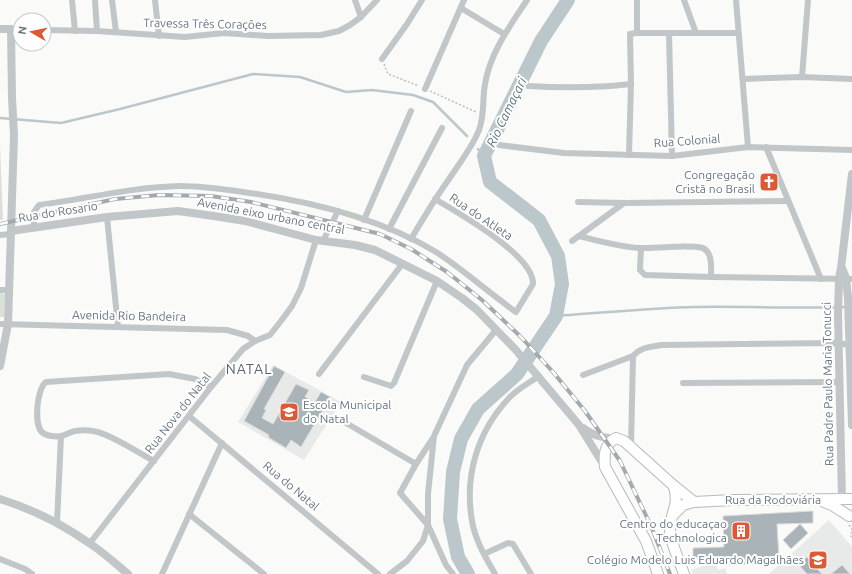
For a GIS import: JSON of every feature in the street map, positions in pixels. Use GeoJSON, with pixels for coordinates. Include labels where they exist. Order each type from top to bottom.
{"type":"FeatureCollection","features":[{"type":"Feature","properties":{"kind":"main road"},"geometry":{"type":"LineString","coordinates":[[658,574],[646,541],[605,467],[604,456],[608,444],[624,442],[694,502]]}},
{"type":"Feature","properties":{"kind":"main road"},"geometry":{"type":"LineString","coordinates":[[674,486],[676,502],[670,527],[670,536],[684,574]]}},
{"type":"Feature","properties":{"kind":"main road","name":"Rua da Rodoviária"},"geometry":{"type":"LineString","coordinates":[[673,515],[683,505],[694,502],[732,500],[847,500]]}},
{"type":"Feature","properties":{"kind":"main road"},"geometry":{"type":"LineString","coordinates":[[818,500],[832,505],[850,520]]}},
{"type":"Feature","properties":{"kind":"main road"},"geometry":{"type":"LineString","coordinates":[[847,500],[850,520]]}},
{"type":"Feature","properties":{"kind":"street"},"geometry":{"type":"LineString","coordinates":[[72,0],[75,31]]}},
{"type":"Feature","properties":{"kind":"street"},"geometry":{"type":"LineString","coordinates":[[95,0],[97,31]]}},
{"type":"Feature","properties":{"kind":"street"},"geometry":{"type":"LineString","coordinates":[[112,0],[116,32]]}},
{"type":"Feature","properties":{"kind":"street"},"geometry":{"type":"LineString","coordinates":[[155,0],[159,36]]}},
{"type":"Feature","properties":{"kind":"street"},"geometry":{"type":"LineString","coordinates":[[354,0],[361,17]]}},
{"type":"Feature","properties":{"kind":"street","name":"Travessa Três Corações"},"geometry":{"type":"LineString","coordinates":[[52,30],[97,31],[185,37],[224,33],[296,37],[321,35],[339,31],[350,25],[361,17],[378,0]]}},
{"type":"Feature","properties":{"kind":"street"},"geometry":{"type":"LineString","coordinates":[[382,59],[422,0]]}},
{"type":"Feature","properties":{"kind":"street"},"geometry":{"type":"LineString","coordinates":[[425,89],[464,0]]}},
{"type":"Feature","properties":{"kind":"street"},"geometry":{"type":"LineString","coordinates":[[435,199],[479,131],[483,116],[484,85],[488,70],[504,34],[527,0]]}},
{"type":"Feature","properties":{"kind":"street"},"geometry":{"type":"LineString","coordinates":[[634,33],[637,0]]}},
{"type":"Feature","properties":{"kind":"street"},"geometry":{"type":"LineString","coordinates":[[684,0],[696,33]]}},
{"type":"Feature","properties":{"kind":"street"},"geometry":{"type":"LineString","coordinates":[[736,0],[748,147]]}},
{"type":"Feature","properties":{"kind":"street"},"geometry":{"type":"LineString","coordinates":[[802,77],[808,0]]}},
{"type":"Feature","properties":{"kind":"street"},"geometry":{"type":"LineString","coordinates":[[461,8],[504,34]]}},
{"type":"Feature","properties":{"kind":"street"},"geometry":{"type":"LineString","coordinates":[[0,29],[11,29],[14,135],[9,290],[0,366]]}},
{"type":"Feature","properties":{"kind":"street"},"geometry":{"type":"LineString","coordinates":[[629,154],[631,84],[629,36],[634,33],[738,33]]}},
{"type":"Feature","properties":{"kind":"street"},"geometry":{"type":"LineString","coordinates":[[670,34],[672,156]]}},
{"type":"Feature","properties":{"kind":"street"},"geometry":{"type":"LineString","coordinates":[[742,79],[802,77],[852,79]]}},
{"type":"Feature","properties":{"kind":"street"},"geometry":{"type":"LineString","coordinates":[[528,86],[573,88],[631,84]]}},
{"type":"Feature","properties":{"kind":"street"},"geometry":{"type":"LineString","coordinates":[[364,220],[410,110]]}},
{"type":"Feature","properties":{"kind":"street"},"geometry":{"type":"LineString","coordinates":[[389,229],[442,128]]}},
{"type":"Feature","properties":{"kind":"street","name":"Rua Colonial"},"geometry":{"type":"LineString","coordinates":[[499,145],[564,153],[596,155],[629,154],[672,156],[748,147],[852,150]]}},
{"type":"Feature","properties":{"kind":"street"},"geometry":{"type":"LineString","coordinates":[[766,147],[821,279]]}},
{"type":"Feature","properties":{"kind":"street","name":"Rua Padre Paulo Maria Tonucci"},"geometry":{"type":"LineString","coordinates":[[852,174],[842,268],[846,278],[848,298],[852,424]]}},
{"type":"Feature","properties":{"kind":"street"},"geometry":{"type":"LineString","coordinates":[[34,228],[34,212],[39,205],[128,190],[180,186],[208,187],[276,197],[338,211],[389,229],[411,239]]}},
{"type":"Feature","properties":{"kind":"street","name":"Rua do Atleta"},"geometry":{"type":"LineString","coordinates":[[435,199],[495,236],[517,256],[528,269],[533,279],[533,284],[516,312],[453,263],[411,239],[435,199]]}},
{"type":"Feature","properties":{"kind":"street"},"geometry":{"type":"LineString","coordinates":[[578,202],[625,203],[788,201]]}},
{"type":"Feature","properties":{"kind":"street"},"geometry":{"type":"LineString","coordinates":[[572,241],[625,203]]}},
{"type":"Feature","properties":{"kind":"street","name":"Rua Nova do Natal"},"geometry":{"type":"LineString","coordinates":[[90,543],[211,387],[229,368],[243,348],[255,341],[270,336],[292,306],[301,288],[320,240],[338,211]]}},
{"type":"Feature","properties":{"kind":"street","name":"Avenida eixo urbano central"},"geometry":{"type":"LineString","coordinates":[[107,216],[189,212],[244,221],[320,240],[367,248],[380,252],[403,263]]}},
{"type":"Feature","properties":{"kind":"street"},"geometry":{"type":"LineString","coordinates":[[107,216],[118,327]]}},
{"type":"Feature","properties":{"kind":"street","name":"Rua do Rosario"},"geometry":{"type":"LineString","coordinates":[[11,232],[107,216]]}},
{"type":"Feature","properties":{"kind":"street"},"geometry":{"type":"LineString","coordinates":[[0,235],[11,232]]}},
{"type":"Feature","properties":{"kind":"street"},"geometry":{"type":"LineString","coordinates":[[579,236],[603,242],[641,248],[703,248],[706,250],[710,258],[711,278]]}},
{"type":"Feature","properties":{"kind":"street"},"geometry":{"type":"LineString","coordinates":[[641,248],[640,270],[645,275],[711,278],[846,278]]}},
{"type":"Feature","properties":{"kind":"street"},"geometry":{"type":"LineString","coordinates":[[319,374],[403,263],[437,281],[462,298],[515,349],[579,425],[605,467]]}},
{"type":"Feature","properties":{"kind":"street","name":"Rua Padre Paulo Maria Tonucci"},"geometry":{"type":"LineString","coordinates":[[846,278],[838,298],[838,342],[839,382],[847,500]]}},
{"type":"Feature","properties":{"kind":"street"},"geometry":{"type":"LineString","coordinates":[[364,377],[390,386],[394,383],[437,281]]}},
{"type":"Feature","properties":{"kind":"street"},"geometry":{"type":"LineString","coordinates":[[0,290],[9,290]]}},
{"type":"Feature","properties":{"kind":"street","name":"Avenida Rio Bandeira"},"geometry":{"type":"LineString","coordinates":[[4,324],[227,330],[248,336],[255,341]]}},
{"type":"Feature","properties":{"kind":"street"},"geometry":{"type":"LineString","coordinates":[[453,574],[446,565],[428,525],[400,493],[434,436],[467,365],[496,330]]}},
{"type":"Feature","properties":{"kind":"street"},"geometry":{"type":"LineString","coordinates":[[582,375],[633,356],[639,350],[662,345],[838,342],[850,345]]}},
{"type":"Feature","properties":{"kind":"street"},"geometry":{"type":"LineString","coordinates":[[624,442],[632,432],[633,356]]}},
{"type":"Feature","properties":{"kind":"street"},"geometry":{"type":"LineString","coordinates":[[154,461],[102,432],[84,430],[75,431],[61,436],[43,434],[38,425],[37,414],[41,388],[46,382],[169,374],[195,379],[211,387]]}},
{"type":"Feature","properties":{"kind":"street"},"geometry":{"type":"LineString","coordinates":[[495,574],[484,554],[472,522],[470,497],[472,468],[478,446],[488,427],[510,397],[536,374]]}},
{"type":"Feature","properties":{"kind":"street"},"geometry":{"type":"LineString","coordinates":[[683,383],[839,382]]}},
{"type":"Feature","properties":{"kind":"street","name":"Rua do Natal"},"geometry":{"type":"LineString","coordinates":[[189,416],[378,574]]}},
{"type":"Feature","properties":{"kind":"street"},"geometry":{"type":"LineString","coordinates":[[336,417],[416,464]]}},
{"type":"Feature","properties":{"kind":"street"},"geometry":{"type":"LineString","coordinates":[[579,425],[599,437],[624,442]]}},
{"type":"Feature","properties":{"kind":"street"},"geometry":{"type":"LineString","coordinates":[[624,442],[632,432]]}},
{"type":"Feature","properties":{"kind":"street"},"geometry":{"type":"LineString","coordinates":[[57,523],[61,436]]}},
{"type":"Feature","properties":{"kind":"street"},"geometry":{"type":"LineString","coordinates":[[390,574],[407,562],[423,541],[428,525],[428,494],[434,436]]}},
{"type":"Feature","properties":{"kind":"street"},"geometry":{"type":"LineString","coordinates":[[162,574],[222,443]]}},
{"type":"Feature","properties":{"kind":"street"},"geometry":{"type":"LineString","coordinates":[[0,499],[20,506],[57,523],[90,543],[128,574]]}},
{"type":"Feature","properties":{"kind":"street"},"geometry":{"type":"LineString","coordinates":[[189,514],[264,574]]}},
{"type":"Feature","properties":{"kind":"street"},"geometry":{"type":"LineString","coordinates":[[484,554],[508,543],[513,544],[531,574]]}},
{"type":"Feature","properties":{"kind":"street"},"geometry":{"type":"LineString","coordinates":[[0,559],[25,569],[32,574]]}},
{"type":"Feature","properties":{"kind":"path"},"geometry":{"type":"LineString","coordinates":[[850,520],[852,537]]}},
{"type":"Feature","properties":{"kind":"shaded area"},"geometry":{"type":"Polygon","coordinates":[[[0,145],[3,220],[0,220],[0,145]]]}},
{"type":"Feature","properties":{"kind":"shaded area"},"geometry":{"type":"Polygon","coordinates":[[[0,293],[5,294],[4,317],[0,317],[0,293]]]}},
{"type":"Feature","properties":{"kind":"shaded area","name":"Escola Municipal do Natal"},"geometry":{"type":"Polygon","coordinates":[[[273,365],[341,402],[304,460],[238,422],[273,365]]]}},
{"type":"Feature","properties":{"kind":"shaded area","name":"Colégio Modelo Luis Eduardo Magalhães"},"geometry":{"type":"Polygon","coordinates":[[[829,520],[852,547],[852,574],[769,574],[829,520]]]}},
{"type":"Feature","properties":{"kind":"shaded area"},"geometry":{"type":"Polygon","coordinates":[[[715,562],[718,570],[725,568],[727,574],[693,574],[691,570],[715,562]]]}},
{"type":"Feature","properties":{"kind":"building"},"geometry":{"type":"Polygon","coordinates":[[[274,366],[285,372],[264,409],[266,410],[262,418],[273,424],[296,384],[309,390],[305,397],[315,402],[321,392],[330,397],[327,401],[329,402],[301,447],[291,440],[286,448],[268,437],[269,435],[244,421],[274,366]]]}},
{"type":"Feature","properties":{"kind":"building","name":"Centro do educaçao Technologica"},"geometry":{"type":"Polygon","coordinates":[[[813,511],[813,523],[777,524],[779,559],[766,559],[766,564],[727,565],[726,558],[693,559],[693,548],[724,547],[723,516],[813,511]]]}},
{"type":"Feature","properties":{"kind":"building"},"geometry":{"type":"Polygon","coordinates":[[[800,524],[808,533],[791,549],[783,540],[800,524]]]}},
{"type":"Feature","properties":{"kind":"building"},"geometry":{"type":"Polygon","coordinates":[[[807,557],[822,574],[807,574],[798,564],[807,557]]]}},
{"type":"Feature","properties":{"kind":"building"},"geometry":{"type":"Polygon","coordinates":[[[842,565],[850,574],[831,574],[842,565]]]}},
{"type":"Feature","properties":{"kind":"waterway","name":"Rio Camaçari"},"geometry":{"type":"LineString","coordinates":[[468,574],[458,557],[450,519],[453,472],[461,439],[478,409],[517,374],[556,316],[562,284],[558,256],[539,220],[490,182],[484,156],[541,41],[568,0]]}},
{"type":"Feature","properties":{"kind":"waterway"},"geometry":{"type":"LineString","coordinates":[[0,118],[61,123],[253,74],[300,77],[346,92],[372,90],[413,95],[433,102],[467,136]]}},
{"type":"Feature","properties":{"kind":"waterway"},"geometry":{"type":"LineString","coordinates":[[478,149],[484,156]]}},
{"type":"Feature","properties":{"kind":"waterway"},"geometry":{"type":"LineString","coordinates":[[556,316],[643,309],[695,307],[847,307]]}},
{"type":"Feature","properties":{"kind":"railway"},"geometry":{"type":"LineString","coordinates":[[0,224],[115,199],[159,195],[211,196],[251,202],[380,234],[411,249],[447,272],[482,300],[520,336],[553,372],[585,411],[620,461],[651,526],[670,574]]}},
{"type":"Feature","properties":{"kind":"place","name":"Congregação Cristã no Brasil"},"geometry":{"type":"Point","coordinates":[769,182]}},
{"type":"Feature","properties":{"kind":"place","name":"Escola Municipal do Natal"},"geometry":{"type":"Point","coordinates":[289,412]}},
{"type":"Feature","properties":{"kind":"place","name":"Centro do educaçao Technologica"},"geometry":{"type":"Point","coordinates":[741,531]}},
{"type":"Feature","properties":{"kind":"place","name":"Colégio Modelo Luis Eduardo Magalhães"},"geometry":{"type":"Point","coordinates":[818,560]}},
{"type":"Feature","properties":{"kind":"district","name":"NATAL"},"geometry":{"type":"Point","coordinates":[249,369]}}]}
